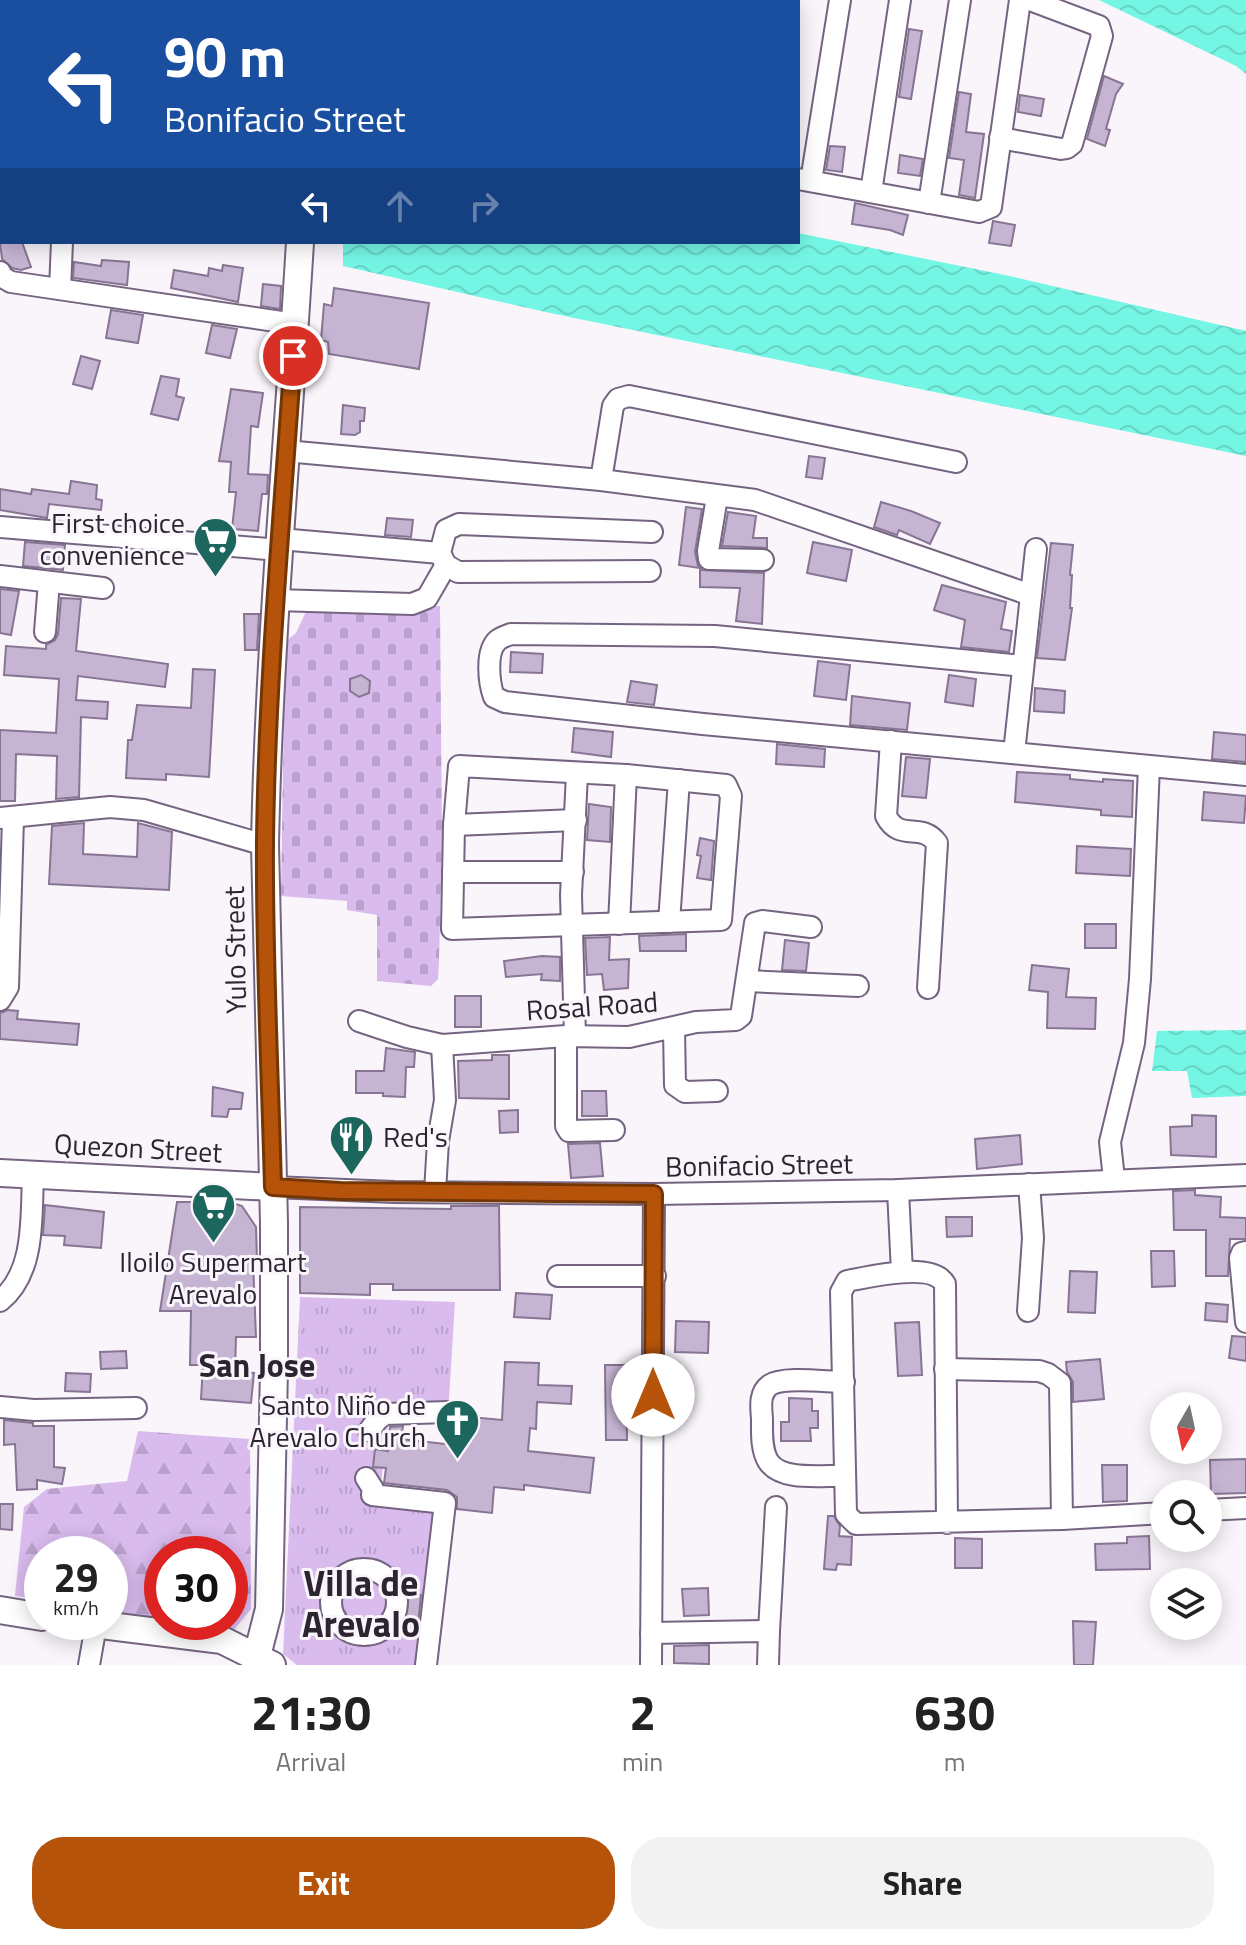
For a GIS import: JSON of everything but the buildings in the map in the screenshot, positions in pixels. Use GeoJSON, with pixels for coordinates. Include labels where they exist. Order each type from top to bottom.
{"type":"FeatureCollection","features":[{"type":"Feature","properties":{"kind":"main road","name":"Yulo Street"},"geometry":{"type":"LineString","coordinates":[[265,1660],[269,1609],[274,1368],[265,845],[275,600],[300,244]]}},
{"type":"Feature","properties":{"kind":"main road","name":"Quezon Street"},"geometry":{"type":"LineString","coordinates":[[0,1173],[273,1187]]}},
{"type":"Feature","properties":{"kind":"main road"},"geometry":{"type":"LineString","coordinates":[[0,1610],[24,1614]]}},
{"type":"Feature","properties":{"kind":"main road"},"geometry":{"type":"LineString","coordinates":[[128,1628],[222,1640],[265,1660]]}},
{"type":"Feature","properties":{"kind":"street"},"geometry":{"type":"LineString","coordinates":[[840,0],[804,180],[979,212],[991,207],[1020,0]]}},
{"type":"Feature","properties":{"kind":"street"},"geometry":{"type":"LineString","coordinates":[[871,192],[900,0]]}},
{"type":"Feature","properties":{"kind":"street"},"geometry":{"type":"LineString","coordinates":[[929,203],[960,0]]}},
{"type":"Feature","properties":{"kind":"street"},"geometry":{"type":"LineString","coordinates":[[1000,138],[1061,149],[1072,144],[1102,36],[1099,26],[1030,0]]}},
{"type":"Feature","properties":{"kind":"street"},"geometry":{"type":"LineString","coordinates":[[60,289],[62,244]]}},
{"type":"Feature","properties":{"kind":"street"},"geometry":{"type":"LineString","coordinates":[[0,272],[8,281],[295,324]]}},
{"type":"Feature","properties":{"kind":"street"},"geometry":{"type":"LineString","coordinates":[[601,480],[613,406],[618,399],[629,396],[956,462]]}},
{"type":"Feature","properties":{"kind":"street"},"geometry":{"type":"LineString","coordinates":[[286,451],[601,480],[755,500],[1031,595]]}},
{"type":"Feature","properties":{"kind":"street"},"geometry":{"type":"LineString","coordinates":[[717,497],[709,559],[763,560]]}},
{"type":"Feature","properties":{"kind":"street"},"geometry":{"type":"LineString","coordinates":[[275,600],[412,604],[427,598],[443,559],[446,530],[459,524],[652,532]]}},
{"type":"Feature","properties":{"kind":"street"},"geometry":{"type":"LineString","coordinates":[[0,527],[280,544],[443,559],[458,572],[650,571]]}},
{"type":"Feature","properties":{"kind":"street"},"geometry":{"type":"LineString","coordinates":[[1014,753],[1036,549]]}},
{"type":"Feature","properties":{"kind":"street"},"geometry":{"type":"LineString","coordinates":[[0,576],[103,588]]}},
{"type":"Feature","properties":{"kind":"street"},"geometry":{"type":"LineString","coordinates":[[45,632],[49,582]]}},
{"type":"Feature","properties":{"kind":"street"},"geometry":{"type":"LineString","coordinates":[[1023,666],[715,636],[511,634],[498,640],[492,649],[490,686],[494,697],[505,702],[703,724],[1246,775]]}},
{"type":"Feature","properties":{"kind":"street"},"geometry":{"type":"LineString","coordinates":[[891,741],[886,816],[891,826],[901,831],[924,832],[937,843],[928,988]]}},
{"type":"Feature","properties":{"kind":"street"},"geometry":{"type":"LineString","coordinates":[[459,766],[577,774],[626,775],[726,785],[731,796],[721,920],[452,929],[454,825],[459,766]]}},
{"type":"Feature","properties":{"kind":"street"},"geometry":{"type":"LineString","coordinates":[[1114,1179],[1110,1142],[1134,1043],[1140,979],[1149,766]]}},
{"type":"Feature","properties":{"kind":"street"},"geometry":{"type":"LineString","coordinates":[[577,774],[566,1126],[569,1131],[576,1132],[614,1130]]}},
{"type":"Feature","properties":{"kind":"street"},"geometry":{"type":"LineString","coordinates":[[619,924],[626,775]]}},
{"type":"Feature","properties":{"kind":"street"},"geometry":{"type":"LineString","coordinates":[[669,922],[679,780]]}},
{"type":"Feature","properties":{"kind":"street"},"geometry":{"type":"LineString","coordinates":[[0,1000],[8,987],[6,818],[110,807],[144,810],[265,845]]}},
{"type":"Feature","properties":{"kind":"street"},"geometry":{"type":"LineString","coordinates":[[454,825],[576,820]]}},
{"type":"Feature","properties":{"kind":"street"},"geometry":{"type":"LineString","coordinates":[[453,872],[573,872]]}},
{"type":"Feature","properties":{"kind":"street","name":"Rosal Road"},"geometry":{"type":"LineString","coordinates":[[359,1021],[442,1045],[570,1036],[629,1037],[696,1022],[739,1019],[755,923],[762,921],[811,927]]}},
{"type":"Feature","properties":{"kind":"street"},"geometry":{"type":"LineString","coordinates":[[747,981],[858,986]]}},
{"type":"Feature","properties":{"kind":"street"},"geometry":{"type":"LineString","coordinates":[[674,1029],[675,1085],[685,1092],[717,1091]]}},
{"type":"Feature","properties":{"kind":"street"},"geometry":{"type":"LineString","coordinates":[[435,1192],[438,1141],[445,1100],[442,1045]]}},
{"type":"Feature","properties":{"kind":"street"},"geometry":{"type":"LineString","coordinates":[[0,1301],[21,1276],[26,1258],[33,1174]]}},
{"type":"Feature","properties":{"kind":"street","name":"Bonifacio Street"},"geometry":{"type":"LineString","coordinates":[[273,1187],[654,1194],[898,1190],[1246,1175]]}},
{"type":"Feature","properties":{"kind":"street"},"geometry":{"type":"LineString","coordinates":[[1028,1311],[1033,1238],[1029,1184]]}},
{"type":"Feature","properties":{"kind":"street"},"geometry":{"type":"LineString","coordinates":[[898,1190],[902,1272]]}},
{"type":"Feature","properties":{"kind":"street"},"geometry":{"type":"LineString","coordinates":[[651,1665],[654,1194]]}},
{"type":"Feature","properties":{"kind":"street"},"geometry":{"type":"LineString","coordinates":[[1246,1252],[1240,1258],[1246,1322]]}},
{"type":"Feature","properties":{"kind":"street"},"geometry":{"type":"LineString","coordinates":[[947,1523],[945,1284],[935,1275],[902,1272],[847,1281],[843,1286],[844,1476],[846,1514],[856,1524],[947,1523],[1150,1514]]}},
{"type":"Feature","properties":{"kind":"street"},"geometry":{"type":"LineString","coordinates":[[558,1276],[655,1276]]}},
{"type":"Feature","properties":{"kind":"street"},"geometry":{"type":"LineString","coordinates":[[945,1369],[1039,1371],[1060,1383],[1062,1519]]}},
{"type":"Feature","properties":{"kind":"street"},"geometry":{"type":"LineString","coordinates":[[844,1382],[781,1381],[768,1386],[761,1398],[763,1445],[768,1461],[777,1469],[792,1474],[844,1476]]}},
{"type":"Feature","properties":{"kind":"street"},"geometry":{"type":"LineString","coordinates":[[0,1407],[34,1410],[136,1408]]}},
{"type":"Feature","properties":{"kind":"street"},"geometry":{"type":"LineString","coordinates":[[369,1431],[385,1414],[448,1412]]}},
{"type":"Feature","properties":{"kind":"street"},"geometry":{"type":"LineString","coordinates":[[366,1478],[373,1489],[372,1495],[445,1503],[426,1665]]}},
{"type":"Feature","properties":{"kind":"street"},"geometry":{"type":"LineString","coordinates":[[768,1665],[776,1507]]}},
{"type":"Feature","properties":{"kind":"street"},"geometry":{"type":"LineString","coordinates":[[1222,1509],[1246,1508]]}},
{"type":"Feature","properties":{"kind":"street"},"geometry":{"type":"LineString","coordinates":[[651,1633],[769,1631]]}},
{"type":"Feature","properties":{"kind":"street"},"geometry":{"type":"LineString","coordinates":[[87,1640],[89,1665]]}},
{"type":"Feature","properties":{"kind":"green space"},"geometry":{"type":"Polygon","coordinates":[[[309,605],[440,606],[442,832],[439,960],[438,979],[431,986],[377,981],[377,915],[347,910],[347,901],[281,896],[285,642],[296,633],[309,605]]]}},
{"type":"Feature","properties":{"kind":"green space"},"geometry":{"type":"Polygon","coordinates":[[[300,1297],[455,1302],[448,1416],[389,1413],[379,1503],[434,1511],[421,1665],[297,1665],[283,1654],[300,1297]]]}},
{"type":"Feature","properties":{"kind":"green space"},"geometry":{"type":"Polygon","coordinates":[[[138,1431],[250,1439],[251,1609],[248,1613],[248,1536],[144,1536],[144,1616],[128,1614],[128,1536],[24,1536],[24,1597],[15,1596],[24,1507],[47,1489],[127,1481],[138,1431]]]}},
{"type":"Feature","properties":{"kind":"green space"},"geometry":{"type":"Polygon","coordinates":[[[363,1583],[377,1588],[382,1602],[377,1616],[363,1621],[349,1616],[344,1602],[349,1588],[363,1583]]]}},
{"type":"Feature","properties":{"kind":"water"},"geometry":{"type":"Polygon","coordinates":[[[1099,0],[1246,0],[1246,74],[1236,66],[1099,0]]]}},
{"type":"Feature","properties":{"kind":"water"},"geometry":{"type":"Polygon","coordinates":[[[800,233],[1005,275],[1246,331],[1246,456],[550,313],[343,266],[343,244],[800,244],[800,233]]]}},
{"type":"Feature","properties":{"kind":"water"},"geometry":{"type":"Polygon","coordinates":[[[1246,1030],[1246,1096],[1192,1098],[1187,1071],[1152,1071],[1157,1031],[1246,1030]]]}},
{"type":"Feature","properties":{"kind":"place","name":"First choice convenience"},"geometry":{"type":"Point","coordinates":[216,578]}},
{"type":"Feature","properties":{"kind":"place","name":"Red's"},"geometry":{"type":"Point","coordinates":[352,1176]}},
{"type":"Feature","properties":{"kind":"place","name":"Iloilo Supermart Arevalo"},"geometry":{"type":"Point","coordinates":[213,1244]}},
{"type":"Feature","properties":{"kind":"place","name":"Santo Niño de Arevalo Church"},"geometry":{"type":"Point","coordinates":[457,1460]}},
{"type":"Feature","properties":{"kind":"district","name":"San Jose"},"geometry":{"type":"Point","coordinates":[257,1366]}},
{"type":"Feature","properties":{"kind":"district","name":"Villa de Arevalo"},"geometry":{"type":"Point","coordinates":[361,1604]}},
{"type":"Feature","properties":{"kind":"route"},"geometry":{"type":"LineString","coordinates":[[293,356],[275,600],[266,783],[273,1187],[340,1191],[654,1194],[653,1395]]}}]}
